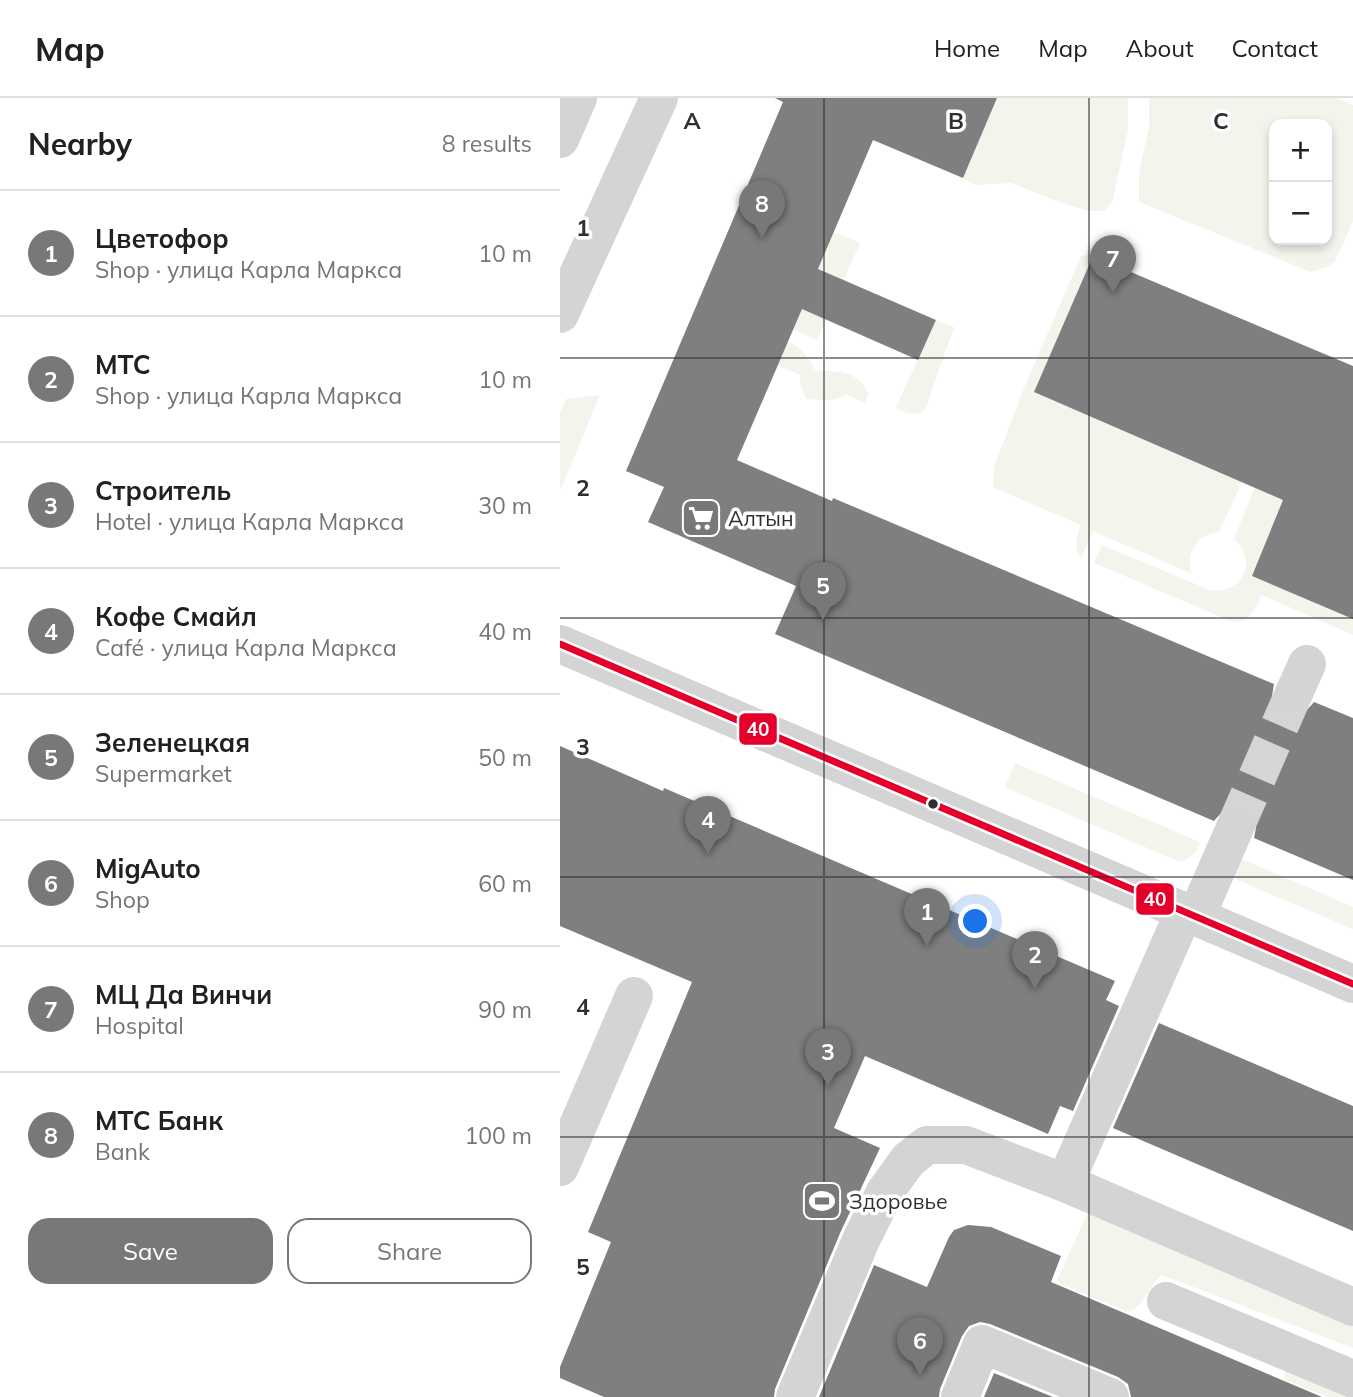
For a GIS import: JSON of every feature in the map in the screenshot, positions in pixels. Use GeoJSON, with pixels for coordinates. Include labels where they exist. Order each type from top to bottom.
{"type":"FeatureCollection","features":[{"type":"Feature","properties":{"kind":"street"},"geometry":{"type":"LineString","coordinates":[[560,139],[578,98]]}},
{"type":"Feature","properties":{"kind":"street"},"geometry":{"type":"LineString","coordinates":[[560,314],[659,98]]}},
{"type":"Feature","properties":{"kind":"street"},"geometry":{"type":"LineString","coordinates":[[560,644],[1353,984]]}},
{"type":"Feature","properties":{"kind":"street"},"geometry":{"type":"LineString","coordinates":[[1065,1183],[1190,914],[1234,830]]}},
{"type":"Feature","properties":{"kind":"street"},"geometry":{"type":"LineString","coordinates":[[560,1167],[634,996]]}},
{"type":"Feature","properties":{"kind":"street"},"geometry":{"type":"LineString","coordinates":[[795,1397],[861,1240],[885,1192],[908,1160],[927,1145],[966,1145],[1065,1183],[1353,1307]]}},
{"type":"Feature","properties":{"kind":"street"},"geometry":{"type":"LineString","coordinates":[[1166,1301],[1353,1379]]}},
{"type":"Feature","properties":{"kind":"street"},"geometry":{"type":"LineString","coordinates":[[960,1397],[982,1343],[1110,1397]]}},
{"type":"Feature","properties":{"kind":"shaded area"},"geometry":{"type":"Polygon","coordinates":[[[997,98],[1128,98],[1128,130],[1112,203],[1104,211],[1090,211],[1011,183],[975,185],[963,178],[997,98]]]}},
{"type":"Feature","properties":{"kind":"shaded area"},"geometry":{"type":"Polygon","coordinates":[[[1149,98],[1336,98],[1353,105],[1353,221],[1335,261],[1327,267],[1311,272],[1139,202],[1139,172],[1149,127],[1149,98]]]}},
{"type":"Feature","properties":{"kind":"shaded area"},"geometry":{"type":"Polygon","coordinates":[[[834,232],[860,243],[817,340],[792,329],[834,232]]]}},
{"type":"Feature","properties":{"kind":"shaded area"},"geometry":{"type":"Polygon","coordinates":[[[1081,256],[1093,256],[1034,392],[1242,482],[1219,532],[1205,536],[1195,545],[1190,558],[1191,573],[1093,531],[1081,558],[1076,546],[1081,525],[993,487],[994,467],[1024,388],[1081,256]]]}},
{"type":"Feature","properties":{"kind":"shaded area"},"geometry":{"type":"Polygon","coordinates":[[[936,320],[954,327],[925,410],[914,414],[906,413],[896,407],[936,320]]]}},
{"type":"Feature","properties":{"kind":"shaded area"},"geometry":{"type":"Polygon","coordinates":[[[787,342],[800,349],[815,370],[846,373],[858,379],[868,393],[865,403],[846,394],[832,400],[806,399],[800,384],[800,375],[777,365],[787,342]]]}},
{"type":"Feature","properties":{"kind":"shaded area"},"geometry":{"type":"Polygon","coordinates":[[[600,395],[560,491],[560,413],[566,399],[600,395]]]}},
{"type":"Feature","properties":{"kind":"shaded area"},"geometry":{"type":"Polygon","coordinates":[[[1255,487],[1284,499],[1252,576],[1353,619],[1353,635],[1262,595],[1248,617],[1233,622],[1094,563],[1102,545],[1210,590],[1231,587],[1243,575],[1246,566],[1241,548],[1234,539],[1255,487]]]}},
{"type":"Feature","properties":{"kind":"shaded area"},"geometry":{"type":"Polygon","coordinates":[[[1015,763],[1200,842],[1196,852],[1182,862],[1178,861],[1005,787],[1015,763]]]}},
{"type":"Feature","properties":{"kind":"shaded area"},"geometry":{"type":"Polygon","coordinates":[[[1232,855],[1353,907],[1353,929],[1238,880],[1233,875],[1232,855]]]}},
{"type":"Feature","properties":{"kind":"shaded area"},"geometry":{"type":"Polygon","coordinates":[[[1088,1212],[1353,1316],[1353,1348],[1162,1275],[1140,1305],[1129,1312],[1063,1285],[1057,1280],[1088,1212]]]}},
{"type":"Feature","properties":{"kind":"shaded area"},"geometry":{"type":"Polygon","coordinates":[[[1285,1370],[1353,1397],[1327,1397],[1285,1380],[1285,1370]]]}},
{"type":"Feature","properties":{"kind":"building"},"geometry":{"type":"Polygon","coordinates":[[[775,98],[997,98],[963,178],[873,140],[818,269],[936,320],[918,360],[802,309],[737,460],[1274,684],[1272,696],[1276,705],[1286,713],[1296,715],[1306,711],[1314,702],[1353,718],[1353,880],[1254,838],[1256,828],[1252,818],[1242,810],[1232,808],[1222,812],[1214,821],[775,634],[796,586],[648,522],[664,487],[626,471],[783,102],[775,98]]]}},
{"type":"Feature","properties":{"kind":"building"},"geometry":{"type":"Polygon","coordinates":[[[1093,256],[1353,366],[1353,619],[1252,576],[1283,500],[1034,392],[1093,256]]]}},
{"type":"Feature","properties":{"kind":"building"},"geometry":{"type":"Polygon","coordinates":[[[560,746],[1115,981],[1106,1000],[1119,1006],[1073,1111],[1060,1106],[1048,1134],[865,1056],[834,1128],[880,1148],[841,1231],[774,1397],[604,1397],[560,1378],[560,1367],[611,1242],[588,1232],[692,982],[560,926],[560,746]]]}},
{"type":"Feature","properties":{"kind":"building"},"geometry":{"type":"Polygon","coordinates":[[[1159,1023],[1353,1106],[1353,1231],[1113,1128],[1159,1023]]]}},
{"type":"Feature","properties":{"kind":"building"},"geometry":{"type":"Polygon","coordinates":[[[968,1225],[991,1227],[1061,1256],[1051,1282],[1322,1397],[1131,1397],[1128,1384],[1118,1377],[980,1322],[969,1326],[962,1336],[939,1397],[819,1397],[874,1265],[927,1287],[949,1237],[954,1230],[968,1225]]]}},
{"type":"Feature","properties":{"kind":"building"},"geometry":{"type":"Polygon","coordinates":[[[994,1373],[1053,1397],[984,1397],[994,1373]]]}},
{"type":"Feature","properties":{"kind":"tunnel"},"geometry":{"type":"LineString","coordinates":[[1234,830],[1294,693]]}},
{"type":"Feature","properties":{"kind":"transit line","name":"40"},"geometry":{"type":"LineString","coordinates":[[560,644],[1353,984]]}},
{"type":"Feature","properties":{"kind":"place","name":"МТС Банк"},"geometry":{"type":"Point","coordinates":[762,238]}},
{"type":"Feature","properties":{"kind":"place","name":"МЦ Да Винчи"},"geometry":{"type":"Point","coordinates":[1113,293]}},
{"type":"Feature","properties":{"kind":"place","name":"Алтын"},"geometry":{"type":"Point","coordinates":[701,518]}},
{"type":"Feature","properties":{"kind":"place","name":"Зеленецкая"},"geometry":{"type":"Point","coordinates":[823,620]}},
{"type":"Feature","properties":{"kind":"place","name":"Кофе Смайл"},"geometry":{"type":"Point","coordinates":[708,854]}},
{"type":"Feature","properties":{"kind":"place","name":"Цветофор"},"geometry":{"type":"Point","coordinates":[927,946]}},
{"type":"Feature","properties":{"kind":"place","name":"МТС"},"geometry":{"type":"Point","coordinates":[1035,989]}},
{"type":"Feature","properties":{"kind":"place","name":"Строитель"},"geometry":{"type":"Point","coordinates":[828,1086]}},
{"type":"Feature","properties":{"kind":"place","name":"Здоровье"},"geometry":{"type":"Point","coordinates":[822,1201]}},
{"type":"Feature","properties":{"kind":"place","name":"MigAuto"},"geometry":{"type":"Point","coordinates":[920,1375]}}]}
